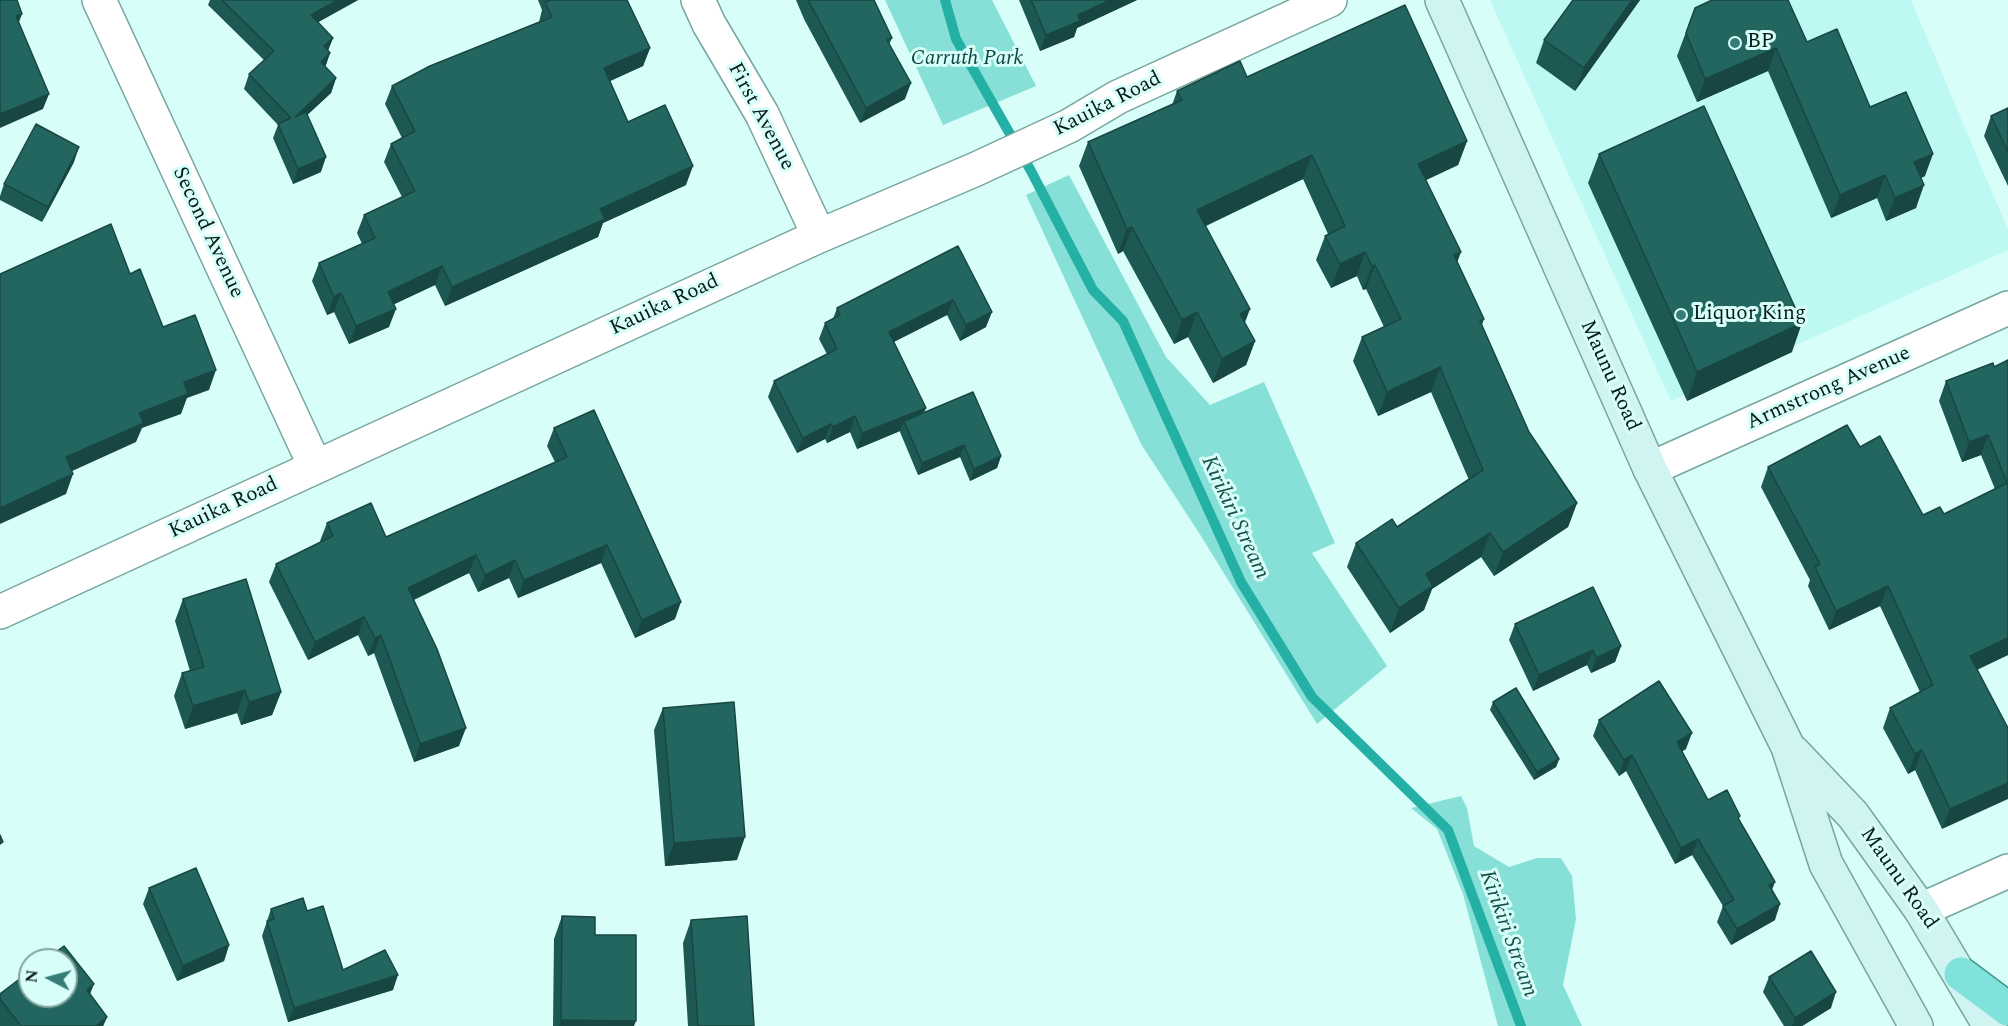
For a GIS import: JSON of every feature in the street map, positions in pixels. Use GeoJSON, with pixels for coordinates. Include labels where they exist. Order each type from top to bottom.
{"type":"FeatureCollection","features":[{"type":"Feature","properties":{"kind":"highway"},"geometry":{"type":"LineString","coordinates":[[1961,974],[2008,1009]]}},
{"type":"Feature","properties":{"kind":"main road","name":"Maunu Road"},"geometry":{"type":"LineString","coordinates":[[1442,0],[1650,469],[1788,747],[1826,864],[1916,1026]]}},
{"type":"Feature","properties":{"kind":"main road","name":"Maunu Road"},"geometry":{"type":"LineString","coordinates":[[1788,747],[1853,815],[1921,910],[1990,1026]]}},
{"type":"Feature","properties":{"kind":"street","name":"Second Avenue"},"geometry":{"type":"LineString","coordinates":[[99,0],[315,466]]}},
{"type":"Feature","properties":{"kind":"street","name":"First Avenue"},"geometry":{"type":"LineString","coordinates":[[698,0],[709,24],[762,114],[819,236]]}},
{"type":"Feature","properties":{"kind":"street","name":"Kauika Road"},"geometry":{"type":"LineString","coordinates":[[0,612],[819,236],[974,170],[1069,126],[1118,97],[1330,0]]}},
{"type":"Feature","properties":{"kind":"street","name":"Armstrong Avenue"},"geometry":{"type":"LineString","coordinates":[[1650,469],[2008,308]]}},
{"type":"Feature","properties":{"kind":"street"},"geometry":{"type":"LineString","coordinates":[[1921,910],[2008,871]]}},
{"type":"Feature","properties":{"kind":"shaded area"},"geometry":{"type":"Polygon","coordinates":[[[1490,0],[1911,0],[2008,230],[2008,250],[1671,401],[1490,0]]]}},
{"type":"Feature","properties":{"kind":"green space","name":"Carruth Park"},"geometry":{"type":"Polygon","coordinates":[[[885,0],[992,0],[1036,86],[943,125],[885,0]]]}},
{"type":"Feature","properties":{"kind":"green space"},"geometry":{"type":"Polygon","coordinates":[[[1069,175],[1166,357],[1210,405],[1264,382],[1335,543],[1312,553],[1387,666],[1317,724],[1201,536],[1141,444],[1026,195],[1069,175]]]}},
{"type":"Feature","properties":{"kind":"green space"},"geometry":{"type":"Polygon","coordinates":[[[1461,796],[1467,808],[1474,846],[1509,867],[1537,858],[1561,858],[1572,876],[1576,919],[1563,985],[1582,1026],[1498,1026],[1463,894],[1437,829],[1411,808],[1461,796]]]}},
{"type":"Feature","properties":{"kind":"building"},"geometry":{"type":"Polygon","coordinates":[[[0,0],[17,0],[22,14],[16,16],[49,94],[0,114],[0,0]]]}},
{"type":"Feature","properties":{"kind":"building"},"geometry":{"type":"Polygon","coordinates":[[[222,0],[338,0],[311,15],[333,38],[324,46],[330,53],[321,62],[336,78],[295,117],[306,112],[326,157],[298,169],[278,124],[291,118],[249,74],[274,51],[222,0]]]}},
{"type":"Feature","properties":{"kind":"building"},"geometry":{"type":"Polygon","coordinates":[[[550,0],[627,0],[650,48],[604,68],[628,122],[665,105],[693,166],[600,209],[605,219],[452,287],[442,266],[388,292],[396,309],[356,326],[341,293],[334,297],[319,263],[375,238],[364,215],[415,191],[391,144],[415,131],[392,86],[430,66],[552,17],[545,2],[550,0]]]}},
{"type":"Feature","properties":{"kind":"building"},"geometry":{"type":"Polygon","coordinates":[[[808,0],[874,0],[892,38],[887,40],[911,83],[866,108],[808,0]]]}},
{"type":"Feature","properties":{"kind":"building"},"geometry":{"type":"Polygon","coordinates":[[[1031,0],[1110,0],[1078,15],[1080,21],[1046,35],[1031,0]]]}},
{"type":"Feature","properties":{"kind":"building"},"geometry":{"type":"Polygon","coordinates":[[[1573,0],[1632,0],[1584,68],[1544,40],[1573,0]]]}},
{"type":"Feature","properties":{"kind":"building"},"geometry":{"type":"Polygon","coordinates":[[[1712,0],[1788,0],[1807,42],[1837,29],[1870,107],[1906,92],[1933,154],[1914,162],[1924,185],[1895,198],[1885,175],[1840,195],[1776,48],[1705,79],[1686,33],[1695,8],[1712,0]]]}},
{"type":"Feature","properties":{"kind":"building"},"geometry":{"type":"Polygon","coordinates":[[[1405,5],[1467,141],[1418,164],[1461,252],[1454,255],[1484,319],[1480,321],[1529,432],[1577,503],[1503,552],[1490,533],[1426,574],[1433,586],[1399,608],[1356,543],[1392,519],[1397,527],[1483,470],[1440,367],[1387,392],[1362,337],[1401,319],[1375,265],[1372,266],[1365,252],[1340,264],[1325,236],[1345,226],[1312,155],[1197,210],[1250,309],[1240,314],[1255,341],[1222,359],[1197,312],[1182,320],[1132,227],[1127,229],[1088,142],[1182,100],[1177,91],[1240,61],[1247,77],[1405,5]]]}},
{"type":"Feature","properties":{"kind":"building"},"geometry":{"type":"Polygon","coordinates":[[[1704,106],[1802,323],[1697,372],[1599,154],[1704,106]]]}},
{"type":"Feature","properties":{"kind":"building"},"geometry":{"type":"Polygon","coordinates":[[[2008,108],[2008,152],[1991,116],[2008,108]]]}},
{"type":"Feature","properties":{"kind":"building"},"geometry":{"type":"Polygon","coordinates":[[[36,124],[79,147],[48,207],[4,184],[36,124]]]}},
{"type":"Feature","properties":{"kind":"building"},"geometry":{"type":"Polygon","coordinates":[[[111,224],[130,274],[140,269],[163,327],[195,315],[216,370],[184,382],[188,394],[139,413],[144,423],[66,457],[73,474],[0,508],[0,274],[111,224]]]}},
{"type":"Feature","properties":{"kind":"building"},"geometry":{"type":"Polygon","coordinates":[[[958,246],[992,312],[966,325],[953,300],[889,332],[926,408],[862,433],[855,416],[833,427],[831,424],[803,438],[774,381],[837,349],[825,323],[840,315],[837,308],[958,246]]]}},
{"type":"Feature","properties":{"kind":"building"},"geometry":{"type":"Polygon","coordinates":[[[2008,360],[2008,638],[1970,656],[2008,728],[2008,783],[1950,809],[1922,750],[1915,754],[1890,708],[1933,685],[1888,586],[1836,611],[1815,567],[1820,564],[1768,467],[1847,425],[1860,447],[1880,436],[1923,515],[1940,507],[1944,514],[2007,483],[1988,435],[1969,442],[1946,381],[1993,363],[1994,367],[2008,360]]]}},
{"type":"Feature","properties":{"kind":"building"},"geometry":{"type":"Polygon","coordinates":[[[973,392],[1001,456],[974,469],[964,445],[922,463],[904,421],[973,392]]]}},
{"type":"Feature","properties":{"kind":"building"},"geometry":{"type":"Polygon","coordinates":[[[594,410],[681,602],[642,620],[607,545],[524,580],[515,560],[485,575],[476,555],[408,588],[437,649],[466,728],[420,744],[381,635],[375,638],[364,617],[315,642],[276,564],[333,536],[327,523],[371,503],[386,537],[567,457],[554,428],[594,410]]]}},
{"type":"Feature","properties":{"kind":"building"},"geometry":{"type":"Polygon","coordinates":[[[246,579],[281,692],[249,702],[245,690],[193,706],[182,673],[204,667],[183,599],[246,579]]]}},
{"type":"Feature","properties":{"kind":"building"},"geometry":{"type":"Polygon","coordinates":[[[1593,587],[1621,646],[1596,658],[1593,650],[1539,675],[1515,624],[1593,587]]]}},
{"type":"Feature","properties":{"kind":"building"},"geometry":{"type":"Polygon","coordinates":[[[1659,681],[1692,733],[1677,742],[1708,800],[1727,790],[1740,816],[1738,818],[1775,882],[1769,885],[1780,904],[1737,929],[1723,906],[1734,900],[1698,839],[1681,848],[1632,755],[1624,760],[1599,720],[1659,681]]]}},
{"type":"Feature","properties":{"kind":"building"},"geometry":{"type":"Polygon","coordinates":[[[1516,688],[1559,759],[1537,772],[1493,702],[1516,688]]]}},
{"type":"Feature","properties":{"kind":"building"},"geometry":{"type":"Polygon","coordinates":[[[734,702],[745,837],[674,843],[663,708],[734,702]]]}},
{"type":"Feature","properties":{"kind":"building"},"geometry":{"type":"Polygon","coordinates":[[[196,868],[229,945],[183,966],[149,888],[196,868]]]}},
{"type":"Feature","properties":{"kind":"building"},"geometry":{"type":"Polygon","coordinates":[[[303,898],[307,911],[323,906],[343,970],[385,950],[398,975],[294,1008],[267,921],[274,919],[271,909],[303,898]]]}},
{"type":"Feature","properties":{"kind":"building"},"geometry":{"type":"Polygon","coordinates":[[[562,916],[595,917],[595,935],[636,935],[636,1021],[561,1020],[562,916]]]}},
{"type":"Feature","properties":{"kind":"building"},"geometry":{"type":"Polygon","coordinates":[[[747,916],[754,1026],[698,1026],[691,920],[747,916]]]}},
{"type":"Feature","properties":{"kind":"building"},"geometry":{"type":"Polygon","coordinates":[[[1811,951],[1836,992],[1795,1018],[1769,977],[1811,951]]]}},
{"type":"Feature","properties":{"kind":"building"},"geometry":{"type":"Polygon","coordinates":[[[78,964],[94,984],[87,990],[107,1017],[96,1026],[21,1026],[0,999],[0,994],[18,980],[18,1008],[78,1008],[78,964]]]}},
{"type":"Feature","properties":{"kind":"waterway","name":"Kirikiri Stream"},"geometry":{"type":"LineString","coordinates":[[945,0],[956,39],[1031,171],[1093,290],[1123,321],[1241,582],[1312,697],[1448,830],[1521,1026]]}},
{"type":"Feature","properties":{"kind":"place","name":"BP"},"geometry":{"type":"Point","coordinates":[1735,43]}},
{"type":"Feature","properties":{"kind":"place","name":"Liquor King"},"geometry":{"type":"Point","coordinates":[1681,315]}}]}
